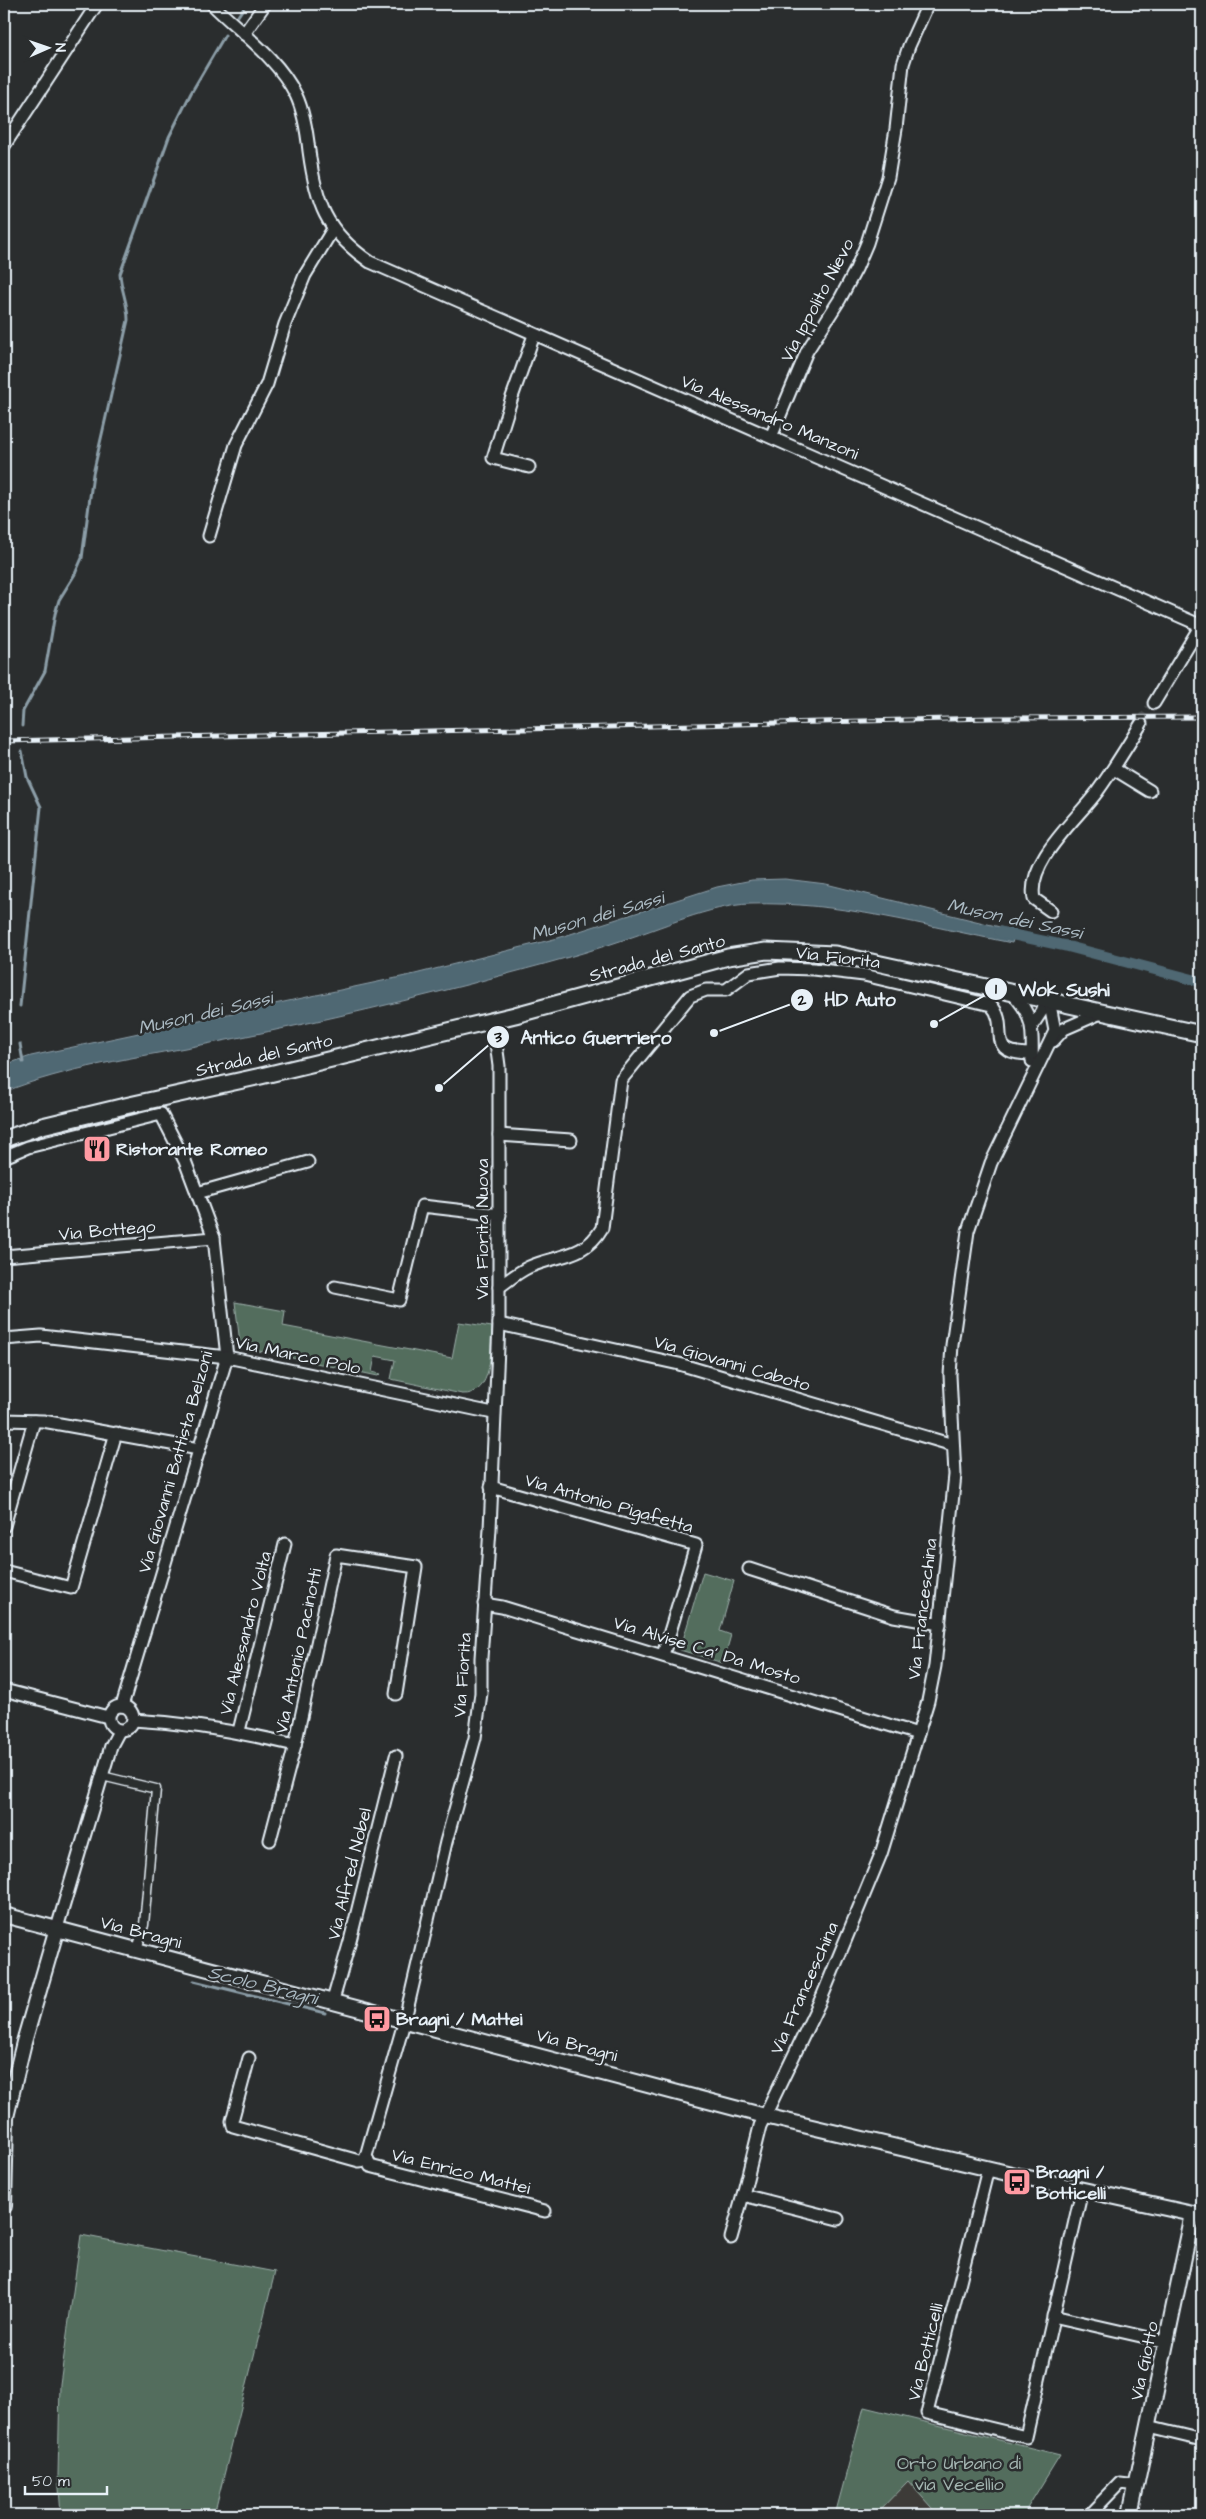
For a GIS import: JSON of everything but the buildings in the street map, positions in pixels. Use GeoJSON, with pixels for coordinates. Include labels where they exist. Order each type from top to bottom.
{"type":"FeatureCollection","features":[{"type":"Feature","properties":{"kind":"main road","name":"Strada del Santo"},"geometry":{"type":"LineString","coordinates":[[4,1139],[42,1126],[493,1021],[728,957],[766,951],[835,954],[1202,1034]]}},
{"type":"Feature","properties":{"kind":"street"},"geometry":{"type":"LineString","coordinates":[[4,146],[97,4]]}},
{"type":"Feature","properties":{"kind":"street","name":"Via Alessandro Manzoni"},"geometry":{"type":"LineString","coordinates":[[212,4],[274,62],[296,97],[306,131],[314,188],[324,216],[333,229],[356,252],[376,265],[534,335],[1202,625],[1154,703]]}},
{"type":"Feature","properties":{"kind":"street"},"geometry":{"type":"LineString","coordinates":[[244,34],[265,4]]}},
{"type":"Feature","properties":{"kind":"street","name":"Via Ippolito Nievo"},"geometry":{"type":"LineString","coordinates":[[771,437],[807,351],[840,299],[867,243],[888,177],[896,129],[903,64],[928,4]]}},
{"type":"Feature","properties":{"kind":"street"},"geometry":{"type":"LineString","coordinates":[[209,536],[236,445],[267,384],[285,324],[305,275],[333,229]]}},
{"type":"Feature","properties":{"kind":"street"},"geometry":{"type":"LineString","coordinates":[[529,467],[493,458],[534,335]]}},
{"type":"Feature","properties":{"kind":"street"},"geometry":{"type":"LineString","coordinates":[[1051,911],[1034,899],[1035,880],[1046,855],[1114,769],[1141,724]]}},
{"type":"Feature","properties":{"kind":"street"},"geometry":{"type":"LineString","coordinates":[[1114,769],[1150,791]]}},
{"type":"Feature","properties":{"kind":"street","name":"Via Fiorita"},"geometry":{"type":"LineString","coordinates":[[499,1287],[528,1267],[584,1250],[594,1241],[602,1228],[621,1080],[690,996],[706,990],[726,990],[749,973],[759,971],[780,968],[846,972],[991,1005],[999,1016],[999,1040],[1003,1047],[1015,1053],[1032,1054]]}},
{"type":"Feature","properties":{"kind":"street","name":"Via Franceschina"},"geometry":{"type":"LineString","coordinates":[[1010,992],[1023,1004],[1032,1026],[1031,1069],[1026,1087]]}},
{"type":"Feature","properties":{"kind":"street"},"geometry":{"type":"LineString","coordinates":[[1032,1026],[1049,1000]]}},
{"type":"Feature","properties":{"kind":"street","name":"Via Franceschina"},"geometry":{"type":"LineString","coordinates":[[765,2116],[822,1996],[878,1861],[928,1701],[940,1624],[954,1475],[950,1375],[952,1345],[968,1231],[985,1177],[1026,1087],[1055,1031],[1049,1000]]}},
{"type":"Feature","properties":{"kind":"street","name":"Via Franceschina"},"geometry":{"type":"LineString","coordinates":[[1048,1046],[1064,1029],[1104,1012]]}},
{"type":"Feature","properties":{"kind":"street","name":"Via Fiorita Nuova"},"geometry":{"type":"LineString","coordinates":[[493,1021],[498,1066],[499,1324]]}},
{"type":"Feature","properties":{"kind":"street"},"geometry":{"type":"LineString","coordinates":[[4,1157],[28,1147],[129,1121],[125,1106]]}},
{"type":"Feature","properties":{"kind":"street","name":"Via Giovanni Battista Belzoni"},"geometry":{"type":"LineString","coordinates":[[122,1706],[227,1357],[214,1238],[185,1161],[161,1114],[129,1121]]}},
{"type":"Feature","properties":{"kind":"street","name":"Via Fiorita Nuova"},"geometry":{"type":"LineString","coordinates":[[499,1134],[571,1140]]}},
{"type":"Feature","properties":{"kind":"street"},"geometry":{"type":"LineString","coordinates":[[197,1194],[308,1162]]}},
{"type":"Feature","properties":{"kind":"street"},"geometry":{"type":"LineString","coordinates":[[335,1287],[399,1300],[422,1206],[500,1215]]}},
{"type":"Feature","properties":{"kind":"street","name":"Via Bottego"},"geometry":{"type":"LineString","coordinates":[[4,1256],[214,1238]]}},
{"type":"Feature","properties":{"kind":"street","name":"Via Fiorita"},"geometry":{"type":"LineString","coordinates":[[404,2019],[446,1842],[475,1738],[481,1693],[484,1604],[492,1487],[493,1413],[499,1324]]}},
{"type":"Feature","properties":{"kind":"street","name":"Via Giovanni Caboto"},"geometry":{"type":"LineString","coordinates":[[499,1324],[679,1364],[953,1444]]}},
{"type":"Feature","properties":{"kind":"street","name":"Via Marco Polo"},"geometry":{"type":"LineString","coordinates":[[4,1339],[41,1336],[227,1357],[493,1413]]}},
{"type":"Feature","properties":{"kind":"street"},"geometry":{"type":"LineString","coordinates":[[4,1420],[34,1421],[116,1433],[199,1449]]}},
{"type":"Feature","properties":{"kind":"street"},"geometry":{"type":"LineString","coordinates":[[4,1526],[34,1421]]}},
{"type":"Feature","properties":{"kind":"street"},"geometry":{"type":"LineString","coordinates":[[4,1572],[71,1588],[116,1433]]}},
{"type":"Feature","properties":{"kind":"street","name":"Via Antonio Pigafetta"},"geometry":{"type":"LineString","coordinates":[[492,1487],[696,1545],[663,1655]]}},
{"type":"Feature","properties":{"kind":"street","name":"Via Alessandro Volta"},"geometry":{"type":"LineString","coordinates":[[240,1731],[285,1544]]}},
{"type":"Feature","properties":{"kind":"street","name":"Via Antonio Pacinotti"},"geometry":{"type":"LineString","coordinates":[[270,1840],[295,1745],[336,1555],[416,1567],[396,1694]]}},
{"type":"Feature","properties":{"kind":"street"},"geometry":{"type":"LineString","coordinates":[[749,1569],[894,1616],[940,1624]]}},
{"type":"Feature","properties":{"kind":"street","name":"Via Alvise Ca' Da Mosto"},"geometry":{"type":"LineString","coordinates":[[484,1604],[502,1607],[663,1655],[918,1734]]}},
{"type":"Feature","properties":{"kind":"street"},"geometry":{"type":"LineString","coordinates":[[4,1690],[108,1716]]}},
{"type":"Feature","properties":{"kind":"street"},"geometry":{"type":"LineString","coordinates":[[122,1706],[130,1710],[133,1720],[128,1728],[119,1730],[111,1726],[108,1716],[113,1708],[122,1706]]}},
{"type":"Feature","properties":{"kind":"street","name":"Via Alessandro Volta"},"geometry":{"type":"LineString","coordinates":[[133,1720],[181,1723],[240,1731],[295,1745]]}},
{"type":"Feature","properties":{"kind":"street"},"geometry":{"type":"LineString","coordinates":[[4,2206],[6,2117],[24,2042],[111,1746],[119,1730]]}},
{"type":"Feature","properties":{"kind":"street","name":"Via Alfred Nobel"},"geometry":{"type":"LineString","coordinates":[[333,2000],[350,1941],[396,1756]]}},
{"type":"Feature","properties":{"kind":"street"},"geometry":{"type":"LineString","coordinates":[[102,1776],[156,1789],[144,1925],[137,1950]]}},
{"type":"Feature","properties":{"kind":"street","name":"Via Bragni"},"geometry":{"type":"LineString","coordinates":[[4,1915],[333,2000],[765,2116],[988,2169],[1198,2215]]}},
{"type":"Feature","properties":{"kind":"street","name":"Via Enrico Mattei"},"geometry":{"type":"LineString","coordinates":[[404,2019],[366,2156],[370,2166],[546,2211]]}},
{"type":"Feature","properties":{"kind":"street"},"geometry":{"type":"LineString","coordinates":[[249,2058],[232,2121],[233,2126],[359,2161],[368,2160]]}},
{"type":"Feature","properties":{"kind":"street"},"geometry":{"type":"LineString","coordinates":[[731,2238],[760,2126],[765,2116]]}},
{"type":"Feature","properties":{"kind":"street","name":"Via Botticelli"},"geometry":{"type":"LineString","coordinates":[[988,2169],[927,2413],[1026,2437],[1082,2190]]}},
{"type":"Feature","properties":{"kind":"street"},"geometry":{"type":"LineString","coordinates":[[743,2194],[838,2219]]}},
{"type":"Feature","properties":{"kind":"street","name":"Via Giotto"},"geometry":{"type":"LineString","coordinates":[[1130,2515],[1167,2342],[1198,2215]]}},
{"type":"Feature","properties":{"kind":"street"},"geometry":{"type":"LineString","coordinates":[[1053,2316],[1167,2342]]}},
{"type":"Feature","properties":{"kind":"street"},"geometry":{"type":"LineString","coordinates":[[1148,2427],[1202,2440]]}},
{"type":"Feature","properties":{"kind":"street"},"geometry":{"type":"LineString","coordinates":[[1089,2515],[1120,2483],[1137,2485]]}},
{"type":"Feature","properties":{"kind":"shaded area"},"geometry":{"type":"Polygon","coordinates":[[[908,2481],[938,2515],[875,2515],[908,2481]]]}},
{"type":"Feature","properties":{"kind":"green space"},"geometry":{"type":"Polygon","coordinates":[[[235,1302],[285,1311],[283,1326],[452,1358],[459,1322],[492,1327],[488,1370],[480,1387],[472,1393],[462,1394],[391,1379],[395,1360],[375,1356],[372,1372],[380,1374],[378,1376],[254,1350],[240,1343],[235,1302]]]}},
{"type":"Feature","properties":{"kind":"green space"},"geometry":{"type":"Polygon","coordinates":[[[703,1572],[734,1581],[720,1631],[731,1635],[723,1663],[680,1650],[703,1572]]]}},
{"type":"Feature","properties":{"kind":"green space"},"geometry":{"type":"Polygon","coordinates":[[[81,2235],[275,2272],[214,2515],[61,2515],[58,2475],[60,2384],[81,2235]]]}},
{"type":"Feature","properties":{"kind":"green space","name":"Orto Urbano di via Vecellio"},"geometry":{"type":"Polygon","coordinates":[[[864,2407],[1060,2455],[1023,2515],[938,2515],[908,2481],[875,2515],[835,2515],[864,2407]]]}},
{"type":"Feature","properties":{"kind":"water"},"geometry":{"type":"Polygon","coordinates":[[[785,879],[826,884],[1016,931],[1012,943],[914,922],[816,906],[783,904],[735,905],[685,918],[583,953],[470,984],[302,1024],[76,1070],[28,1083],[4,1092],[4,1065],[31,1056],[415,974],[558,938],[717,887],[752,880],[785,879]]]}},
{"type":"Feature","properties":{"kind":"waterway"},"geometry":{"type":"LineString","coordinates":[[238,16],[246,4]]}},
{"type":"Feature","properties":{"kind":"waterway"},"geometry":{"type":"LineString","coordinates":[[22,726],[23,711],[45,671],[59,600],[75,574],[82,558],[93,474],[128,320],[120,274],[169,137],[191,93],[225,35]]}},
{"type":"Feature","properties":{"kind":"waterway"},"geometry":{"type":"LineString","coordinates":[[20,1006],[41,807],[27,777],[22,751]]}},
{"type":"Feature","properties":{"kind":"waterway","name":"Muson dei Sassi"},"geometry":{"type":"LineString","coordinates":[[1000,932],[1066,946],[1202,982]]}},
{"type":"Feature","properties":{"kind":"waterway"},"geometry":{"type":"LineString","coordinates":[[20,1044],[23,1062]]}},
{"type":"Feature","properties":{"kind":"waterway","name":"Scolo Bragni"},"geometry":{"type":"LineString","coordinates":[[194,1981],[325,2013]]}},
{"type":"Feature","properties":{"kind":"tunnel"},"geometry":{"type":"LineString","coordinates":[[1141,724],[1154,703]]}},
{"type":"Feature","properties":{"kind":"railway"},"geometry":{"type":"LineString","coordinates":[[4,741],[991,718],[1202,717]]}},
{"type":"Feature","properties":{"kind":"place","name":"Wok Sushi"},"geometry":{"type":"Point","coordinates":[934,1024]}},
{"type":"Feature","properties":{"kind":"place","name":"HD Auto"},"geometry":{"type":"Point","coordinates":[714,1033]}},
{"type":"Feature","properties":{"kind":"place","name":"Antico Guerriero"},"geometry":{"type":"Point","coordinates":[439,1088]}},
{"type":"Feature","properties":{"kind":"place","name":"Ristorante Romeo"},"geometry":{"type":"Point","coordinates":[97,1149]}},
{"type":"Feature","properties":{"kind":"place","name":"Bragni / Mattei"},"geometry":{"type":"Point","coordinates":[377,2019]}},
{"type":"Feature","properties":{"kind":"place","name":"Bragni / Botticelli"},"geometry":{"type":"Point","coordinates":[1017,2182]}}]}
